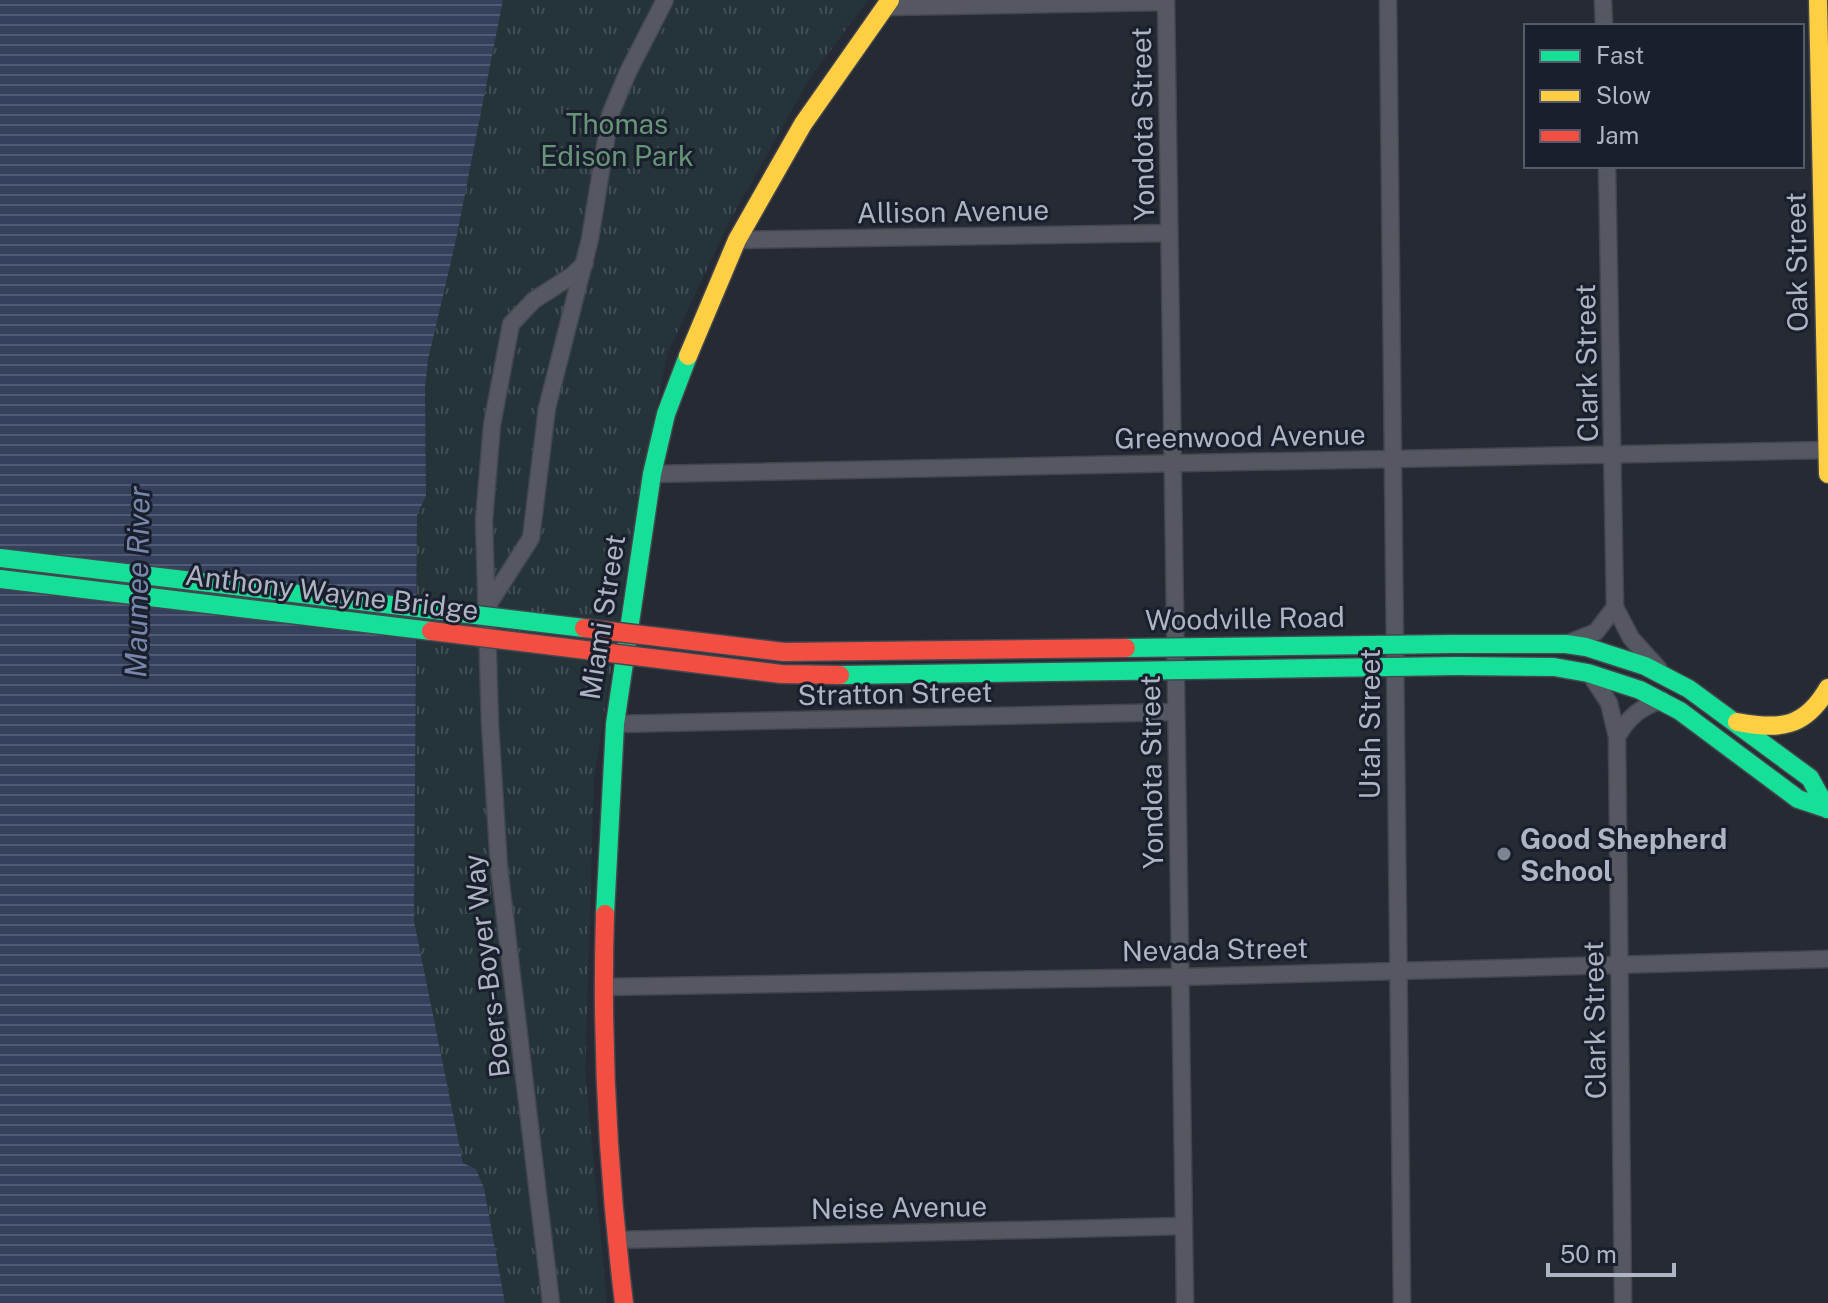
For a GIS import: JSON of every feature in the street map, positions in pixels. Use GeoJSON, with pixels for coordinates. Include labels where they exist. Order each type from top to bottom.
{"type":"FeatureCollection","features":[{"type":"Feature","properties":{"kind":"main road","name":"Oak Street"},"geometry":{"type":"LineString","coordinates":[[1818,0],[1828,474]]}},
{"type":"Feature","properties":{"kind":"main road","name":"Miami Street"},"geometry":{"type":"LineString","coordinates":[[624,1303],[616,1240],[605,1071],[603,987],[607,853],[615,724],[652,474],[666,414],[683,367],[737,240],[803,124],[888,4]]}},
{"type":"Feature","properties":{"kind":"main road","name":"Anthony Wayne Bridge"},"geometry":{"type":"LineString","coordinates":[[0,558],[610,632]]}},
{"type":"Feature","properties":{"kind":"main road","name":"Anthony Wayne Bridge"},"geometry":{"type":"LineString","coordinates":[[0,579],[610,654]]}},
{"type":"Feature","properties":{"kind":"main road","name":"Woodville Road"},"geometry":{"type":"LineString","coordinates":[[610,632],[753,650],[814,653],[1566,644],[1616,656],[1665,676],[1737,722],[1810,778],[1828,809]]}},
{"type":"Feature","properties":{"kind":"main road","name":"Woodville Road"},"geometry":{"type":"LineString","coordinates":[[610,654],[749,671],[813,675],[1522,665],[1588,673],[1662,700],[1798,799],[1828,809]]}},
{"type":"Feature","properties":{"kind":"main road"},"geometry":{"type":"LineString","coordinates":[[1737,722],[1773,728],[1788,725],[1813,711],[1828,688]]}},
{"type":"Feature","properties":{"kind":"street","name":"Boers-Boyer Way"},"geometry":{"type":"LineString","coordinates":[[485,622],[496,588],[531,538],[547,408],[585,263],[610,115],[665,0]]}},
{"type":"Feature","properties":{"kind":"street","name":"Utah Street"},"geometry":{"type":"LineString","coordinates":[[1388,0],[1402,1303]]}},
{"type":"Feature","properties":{"kind":"street"},"geometry":{"type":"LineString","coordinates":[[1603,0],[1604,24]]}},
{"type":"Feature","properties":{"kind":"street"},"geometry":{"type":"LineString","coordinates":[[888,4],[1166,1]]}},
{"type":"Feature","properties":{"kind":"street","name":"Yondota Street"},"geometry":{"type":"LineString","coordinates":[[1166,1],[1185,1303]]}},
{"type":"Feature","properties":{"kind":"street","name":"Clark Street"},"geometry":{"type":"LineString","coordinates":[[1607,168],[1615,607],[1631,638],[1665,676]]}},
{"type":"Feature","properties":{"kind":"street","name":"Allison Avenue"},"geometry":{"type":"LineString","coordinates":[[737,240],[1169,233]]}},
{"type":"Feature","properties":{"kind":"street","name":"Boers-Boyer Way"},"geometry":{"type":"LineString","coordinates":[[551,1303],[517,997],[499,867],[485,622],[485,505],[492,425],[511,324],[523,310],[585,263]]}},
{"type":"Feature","properties":{"kind":"street","name":"Greenwood Avenue"},"geometry":{"type":"LineString","coordinates":[[652,474],[1828,450]]}},
{"type":"Feature","properties":{"kind":"street"},"geometry":{"type":"LineString","coordinates":[[1566,644],[1596,632],[1615,607]]}},
{"type":"Feature","properties":{"kind":"street","name":"Clark Street"},"geometry":{"type":"LineString","coordinates":[[1588,673],[1609,703],[1617,737],[1623,1303]]}},
{"type":"Feature","properties":{"kind":"street"},"geometry":{"type":"LineString","coordinates":[[1617,737],[1636,712],[1662,700]]}},
{"type":"Feature","properties":{"kind":"street","name":"Stratton Street"},"geometry":{"type":"LineString","coordinates":[[615,724],[1176,712]]}},
{"type":"Feature","properties":{"kind":"street","name":"Nevada Street"},"geometry":{"type":"LineString","coordinates":[[603,987],[1180,977],[1828,959]]}},
{"type":"Feature","properties":{"kind":"street","name":"Neise Avenue"},"geometry":{"type":"LineString","coordinates":[[616,1240],[1184,1226]]}},
{"type":"Feature","properties":{"kind":"green space","name":"Thomas Edison Park"},"geometry":{"type":"Polygon","coordinates":[[[503,0],[868,0],[810,78],[729,222],[667,354],[629,553],[594,779],[585,1071],[607,1303],[505,1303],[484,1188],[476,1169],[463,1163],[414,921],[417,515],[426,496],[425,389],[428,361],[456,240],[503,0]]]}},
{"type":"Feature","properties":{"kind":"water","name":"Maumee River"},"geometry":{"type":"Polygon","coordinates":[[[0,0],[503,0],[456,240],[428,360],[425,388],[426,496],[417,515],[414,921],[463,1163],[476,1169],[484,1188],[505,1303],[0,1303],[0,0]]]}},
{"type":"Feature","properties":{"kind":"traffic: fast"},"geometry":{"type":"LineString","coordinates":[[605,914],[615,724],[652,474],[666,414],[688,356]]}},
{"type":"Feature","properties":{"kind":"traffic: fast"},"geometry":{"type":"LineString","coordinates":[[0,558],[584,628]]}},
{"type":"Feature","properties":{"kind":"traffic: fast"},"geometry":{"type":"LineString","coordinates":[[0,579],[431,631]]}},
{"type":"Feature","properties":{"kind":"traffic: fast"},"geometry":{"type":"LineString","coordinates":[[1452,644],[1566,644],[1586,647],[1645,666],[1689,689],[1810,778],[1827,809]]}},
{"type":"Feature","properties":{"kind":"traffic: fast"},"geometry":{"type":"LineString","coordinates":[[1126,648],[1452,644]]}},
{"type":"Feature","properties":{"kind":"traffic: fast"},"geometry":{"type":"LineString","coordinates":[[1457,666],[1554,667],[1588,673],[1640,690],[1680,711],[1798,799],[1828,809]]}},
{"type":"Feature","properties":{"kind":"traffic: fast"},"geometry":{"type":"LineString","coordinates":[[840,675],[1457,666]]}},
{"type":"Feature","properties":{"kind":"traffic: slow"},"geometry":{"type":"LineString","coordinates":[[688,356],[737,240],[803,124],[890,0]]}},
{"type":"Feature","properties":{"kind":"traffic: slow"},"geometry":{"type":"LineString","coordinates":[[1818,0],[1828,474]]}},
{"type":"Feature","properties":{"kind":"traffic: slow"},"geometry":{"type":"LineString","coordinates":[[1737,722],[1766,726],[1790,723],[1810,711],[1828,688]]}},
{"type":"Feature","properties":{"kind":"traffic: jam"},"geometry":{"type":"LineString","coordinates":[[584,628],[784,652],[1126,648]]}},
{"type":"Feature","properties":{"kind":"traffic: jam"},"geometry":{"type":"LineString","coordinates":[[431,631],[781,674],[840,675]]}},
{"type":"Feature","properties":{"kind":"traffic: jam"},"geometry":{"type":"LineString","coordinates":[[605,914],[607,1109],[624,1303]]}},
{"type":"Feature","properties":{"kind":"place","name":"Good Shepherd School"},"geometry":{"type":"Point","coordinates":[1504,854]}}]}
